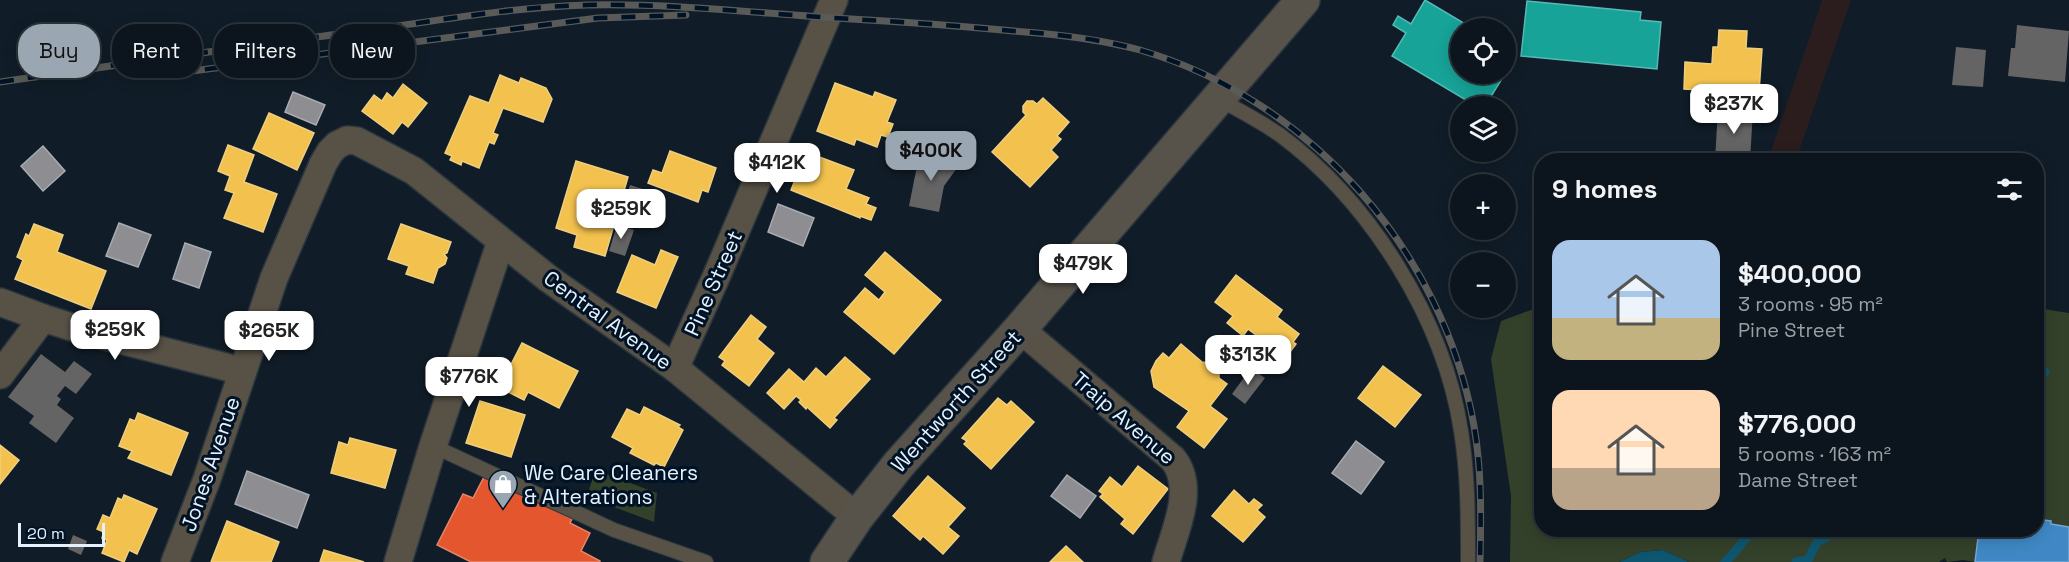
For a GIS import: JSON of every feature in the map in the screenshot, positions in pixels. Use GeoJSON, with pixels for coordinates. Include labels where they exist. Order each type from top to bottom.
{"type":"FeatureCollection","features":[{"type":"Feature","properties":{"kind":"main road","name":"Wentworth Street"},"geometry":{"type":"LineString","coordinates":[[830,561],[857,518],[898,464],[1020,329],[1303,0]]}},
{"type":"Feature","properties":{"kind":"street","name":"Pine Street"},"geometry":{"type":"LineString","coordinates":[[675,368],[834,0]]}},
{"type":"Feature","properties":{"kind":"street","name":"Central Avenue"},"geometry":{"type":"LineString","coordinates":[[347,140],[368,145],[414,171],[549,279],[675,368],[857,518]]}},
{"type":"Feature","properties":{"kind":"street","name":"Jones Avenue"},"geometry":{"type":"LineString","coordinates":[[175,562],[199,501],[274,278],[323,164],[330,152],[347,140]]}},
{"type":"Feature","properties":{"kind":"street"},"geometry":{"type":"LineString","coordinates":[[398,562],[432,446],[501,241]]}},
{"type":"Feature","properties":{"kind":"street"},"geometry":{"type":"LineString","coordinates":[[0,302],[81,330],[242,371]]}},
{"type":"Feature","properties":{"kind":"street"},"geometry":{"type":"LineString","coordinates":[[0,375],[43,318]]}},
{"type":"Feature","properties":{"kind":"street","name":"Traip Avenue"},"geometry":{"type":"LineString","coordinates":[[1020,329],[1181,468],[1184,481],[1183,498],[1166,562]]}},
{"type":"Feature","properties":{"kind":"lane"},"geometry":{"type":"LineString","coordinates":[[1217,98],[1279,135],[1340,191],[1365,218],[1382,242],[1424,314],[1447,371],[1461,428],[1466,466],[1468,562]]}},
{"type":"Feature","properties":{"kind":"lane"},"geometry":{"type":"LineString","coordinates":[[432,446],[614,531],[706,562]]}},
{"type":"Feature","properties":{"kind":"shaded area"},"geometry":{"type":"Polygon","coordinates":[[[1822,0],[1851,0],[1798,153],[1770,153],[1822,0]]]}},
{"type":"Feature","properties":{"kind":"green space"},"geometry":{"type":"Polygon","coordinates":[[[1534,309],[1534,537],[1978,537],[1975,562],[1963,560],[1947,562],[1945,558],[1939,562],[1689,562],[1663,550],[1641,552],[1619,562],[1510,562],[1511,496],[1491,359],[1501,321],[1516,318],[1516,316],[1534,309]]]}},
{"type":"Feature","properties":{"kind":"green space"},"geometry":{"type":"Polygon","coordinates":[[[2044,309],[2069,313],[2069,527],[2051,524],[2051,520],[2044,520],[2044,309]]]}},
{"type":"Feature","properties":{"kind":"green space"},"geometry":{"type":"Polygon","coordinates":[[[595,470],[657,493],[654,522],[587,497],[595,470]]]}},
{"type":"Feature","properties":{"kind":"water"},"geometry":{"type":"Polygon","coordinates":[[[1663,550],[1689,562],[1619,562],[1641,552],[1663,550]]]}},
{"type":"Feature","properties":{"kind":"building: Homes"},"geometry":{"type":"Polygon","coordinates":[[[1719,30],[1747,31],[1746,48],[1762,49],[1758,106],[1719,103],[1719,91],[1684,89],[1685,62],[1712,64],[1713,47],[1718,47],[1719,30]]]}},
{"type":"Feature","properties":{"kind":"building: Homes"},"geometry":{"type":"Polygon","coordinates":[[[500,75],[519,83],[521,78],[546,88],[552,99],[543,122],[503,108],[493,133],[498,135],[494,144],[489,142],[479,168],[462,161],[461,165],[450,160],[452,156],[445,153],[470,96],[489,103],[500,75]]]}},
{"type":"Feature","properties":{"kind":"building: Homes"},"geometry":{"type":"Polygon","coordinates":[[[835,83],[873,97],[875,92],[896,100],[887,122],[893,124],[888,137],[881,135],[877,147],[856,139],[854,145],[817,131],[835,83]]]}},
{"type":"Feature","properties":{"kind":"building: Homes"},"geometry":{"type":"Polygon","coordinates":[[[403,84],[427,103],[408,127],[402,122],[393,134],[362,111],[374,95],[382,101],[387,93],[393,98],[403,84]]]}},
{"type":"Feature","properties":{"kind":"building: Homes"},"geometry":{"type":"Polygon","coordinates":[[[1043,98],[1069,122],[1057,136],[1061,139],[1051,150],[1058,157],[1030,187],[992,152],[1026,115],[1023,112],[1023,106],[1027,101],[1037,104],[1043,98]]]}},
{"type":"Feature","properties":{"kind":"building: Homes"},"geometry":{"type":"Polygon","coordinates":[[[269,113],[314,133],[297,170],[253,149],[269,113]]]}},
{"type":"Feature","properties":{"kind":"building: Homes"},"geometry":{"type":"Polygon","coordinates":[[[228,145],[254,155],[244,182],[277,194],[263,232],[224,218],[234,193],[225,190],[230,176],[218,171],[228,145]]]}},
{"type":"Feature","properties":{"kind":"building: Homes"},"geometry":{"type":"Polygon","coordinates":[[[670,151],[716,168],[708,192],[702,190],[698,202],[648,183],[653,170],[662,173],[670,151]]]}},
{"type":"Feature","properties":{"kind":"building: Homes"},"geometry":{"type":"Polygon","coordinates":[[[806,152],[854,170],[846,189],[869,198],[866,204],[876,208],[871,220],[860,216],[860,218],[791,190],[806,152]]]}},
{"type":"Feature","properties":{"kind":"building: Homes"},"geometry":{"type":"Polygon","coordinates":[[[576,161],[628,177],[605,256],[574,247],[577,235],[556,228],[576,161]]]}},
{"type":"Feature","properties":{"kind":"building: Homes"},"geometry":{"type":"Polygon","coordinates":[[[34,224],[63,235],[57,252],[106,271],[91,309],[15,279],[23,260],[17,257],[26,234],[29,236],[34,224]]]}},
{"type":"Feature","properties":{"kind":"building: Homes"},"geometry":{"type":"Polygon","coordinates":[[[401,224],[451,242],[447,253],[444,254],[447,258],[445,264],[438,268],[433,283],[406,274],[409,266],[388,259],[401,224]]]}},
{"type":"Feature","properties":{"kind":"building: Homes"},"geometry":{"type":"Polygon","coordinates":[[[661,250],[678,257],[656,308],[617,292],[632,255],[655,265],[661,250]]]}},
{"type":"Feature","properties":{"kind":"building: Homes"},"geometry":{"type":"Polygon","coordinates":[[[885,252],[941,300],[894,354],[844,312],[865,288],[879,300],[885,292],[865,275],[885,252]]]}},
{"type":"Feature","properties":{"kind":"building: Homes"},"geometry":{"type":"Polygon","coordinates":[[[1236,275],[1282,310],[1277,317],[1299,334],[1290,352],[1286,350],[1282,355],[1248,329],[1243,336],[1227,323],[1233,316],[1215,302],[1236,275]]]}},
{"type":"Feature","properties":{"kind":"building: Homes"},"geometry":{"type":"Polygon","coordinates":[[[751,315],[766,327],[757,339],[774,353],[749,386],[722,365],[725,361],[719,357],[751,315]]]}},
{"type":"Feature","properties":{"kind":"building: Homes"},"geometry":{"type":"Polygon","coordinates":[[[522,343],[578,371],[559,408],[528,392],[524,400],[506,391],[509,385],[502,382],[522,343]]]}},
{"type":"Feature","properties":{"kind":"building: Homes"},"geometry":{"type":"Polygon","coordinates":[[[1181,344],[1202,362],[1209,363],[1219,370],[1219,378],[1227,384],[1210,406],[1227,419],[1204,448],[1177,427],[1189,411],[1154,387],[1151,371],[1156,361],[1163,353],[1169,358],[1181,344]]]}},
{"type":"Feature","properties":{"kind":"building: Homes"},"geometry":{"type":"Polygon","coordinates":[[[845,357],[870,379],[834,418],[837,420],[830,428],[807,407],[806,409],[796,396],[784,409],[767,393],[789,369],[804,382],[816,368],[826,377],[845,357]]]}},
{"type":"Feature","properties":{"kind":"building: Homes"},"geometry":{"type":"Polygon","coordinates":[[[1383,366],[1421,395],[1395,427],[1358,398],[1383,366]]]}},
{"type":"Feature","properties":{"kind":"building: Homes"},"geometry":{"type":"Polygon","coordinates":[[[998,398],[1007,405],[1011,401],[1034,422],[991,469],[964,444],[967,441],[962,438],[998,398]]]}},
{"type":"Feature","properties":{"kind":"building: Homes"},"geometry":{"type":"Polygon","coordinates":[[[480,401],[525,415],[511,457],[466,443],[480,401]]]}},
{"type":"Feature","properties":{"kind":"building: Homes"},"geometry":{"type":"Polygon","coordinates":[[[644,407],[680,425],[678,427],[683,430],[664,467],[656,463],[654,465],[630,453],[633,448],[612,437],[627,409],[640,415],[644,407]]]}},
{"type":"Feature","properties":{"kind":"building: Homes"},"geometry":{"type":"Polygon","coordinates":[[[138,413],[188,433],[171,475],[128,458],[132,451],[119,446],[130,419],[135,421],[138,413]]]}},
{"type":"Feature","properties":{"kind":"building: Homes"},"geometry":{"type":"Polygon","coordinates":[[[350,438],[396,450],[385,488],[331,473],[339,442],[348,445],[350,438]]]}},
{"type":"Feature","properties":{"kind":"building: Homes"},"geometry":{"type":"Polygon","coordinates":[[[0,445],[19,460],[0,484],[0,445]]]}},
{"type":"Feature","properties":{"kind":"building: Homes"},"geometry":{"type":"Polygon","coordinates":[[[1138,466],[1168,489],[1133,534],[1121,524],[1125,519],[1100,497],[1103,494],[1099,491],[1110,477],[1122,487],[1138,466]]]}},
{"type":"Feature","properties":{"kind":"building: Homes"},"geometry":{"type":"Polygon","coordinates":[[[928,476],[965,508],[948,527],[959,536],[943,554],[923,536],[920,540],[893,516],[928,476]]]}},
{"type":"Feature","properties":{"kind":"building: Homes"},"geometry":{"type":"Polygon","coordinates":[[[1234,490],[1249,504],[1254,499],[1262,505],[1257,510],[1265,517],[1243,542],[1212,516],[1234,490]]]}},
{"type":"Feature","properties":{"kind":"building: Homes"},"geometry":{"type":"Polygon","coordinates":[[[124,495],[157,509],[137,554],[129,550],[124,562],[102,553],[107,540],[102,538],[104,532],[97,529],[103,515],[110,518],[118,498],[122,500],[124,495]]]}},
{"type":"Feature","properties":{"kind":"building: Homes"},"geometry":{"type":"Polygon","coordinates":[[[227,521],[279,542],[271,562],[211,562],[227,521]]]}},
{"type":"Feature","properties":{"kind":"building: Homes"},"geometry":{"type":"Polygon","coordinates":[[[1066,546],[1083,562],[1050,562],[1066,546]]]}},
{"type":"Feature","properties":{"kind":"building: Homes"},"geometry":{"type":"Polygon","coordinates":[[[324,550],[364,562],[320,562],[324,550]]]}},
{"type":"Feature","properties":{"kind":"building: Shops","name":"We Care Cleaners & Alterations"},"geometry":{"type":"Polygon","coordinates":[[[485,475],[572,519],[570,523],[590,533],[581,551],[600,562],[471,562],[437,545],[463,494],[473,498],[485,475]]]}},
{"type":"Feature","properties":{"kind":"building: Schools"},"geometry":{"type":"Polygon","coordinates":[[[2044,520],[2051,521],[2051,524],[2069,527],[2069,562],[1975,562],[1978,537],[2044,537],[2044,520]]]}},
{"type":"Feature","properties":{"kind":"building: Public"},"geometry":{"type":"Polygon","coordinates":[[[1425,0],[1455,18],[1450,18],[1450,84],[1499,84],[1491,96],[1459,96],[1392,56],[1406,33],[1393,25],[1398,16],[1411,24],[1425,0]]]}},
{"type":"Feature","properties":{"kind":"building: Public"},"geometry":{"type":"Polygon","coordinates":[[[1527,1],[1641,12],[1640,20],[1661,22],[1657,69],[1521,56],[1527,1]]]}},
{"type":"Feature","properties":{"kind":"building: Industry"},"geometry":{"type":"Polygon","coordinates":[[[293,92],[325,105],[316,125],[285,112],[293,92]]]}},
{"type":"Feature","properties":{"kind":"building: Industry"},"geometry":{"type":"Polygon","coordinates":[[[43,146],[65,171],[43,191],[21,166],[43,146]]]}},
{"type":"Feature","properties":{"kind":"building: Industry"},"geometry":{"type":"Polygon","coordinates":[[[778,204],[814,218],[803,246],[768,232],[778,204]]]}},
{"type":"Feature","properties":{"kind":"building: Industry"},"geometry":{"type":"Polygon","coordinates":[[[119,223],[151,235],[138,267],[106,256],[119,223]]]}},
{"type":"Feature","properties":{"kind":"building: Industry"},"geometry":{"type":"Polygon","coordinates":[[[185,243],[211,252],[199,288],[173,279],[185,243]]]}},
{"type":"Feature","properties":{"kind":"building: Industry"},"geometry":{"type":"Polygon","coordinates":[[[1356,441],[1384,462],[1361,494],[1332,473],[1356,441]]]}},
{"type":"Feature","properties":{"kind":"building: Industry"},"geometry":{"type":"Polygon","coordinates":[[[247,471],[309,495],[297,528],[235,504],[247,471]]]}},
{"type":"Feature","properties":{"kind":"building: Industry"},"geometry":{"type":"Polygon","coordinates":[[[1067,475],[1096,496],[1080,518],[1051,496],[1067,475]]]}},
{"type":"Feature","properties":{"kind":"building: Other"},"geometry":{"type":"Polygon","coordinates":[[[2017,25],[2069,31],[2065,82],[2008,76],[2011,48],[2015,48],[2017,25]]]}},
{"type":"Feature","properties":{"kind":"building: Other"},"geometry":{"type":"Polygon","coordinates":[[[1956,47],[1986,50],[1983,87],[1952,85],[1956,47]]]}},
{"type":"Feature","properties":{"kind":"building: Other"},"geometry":{"type":"Polygon","coordinates":[[[1718,109],[1753,111],[1750,153],[1715,153],[1718,109]]]}},
{"type":"Feature","properties":{"kind":"building: Other"},"geometry":{"type":"Polygon","coordinates":[[[930,150],[957,168],[944,186],[939,212],[909,206],[916,171],[930,150]]]}},
{"type":"Feature","properties":{"kind":"building: Other"},"geometry":{"type":"Polygon","coordinates":[[[630,185],[646,190],[640,206],[625,201],[630,185]]]}},
{"type":"Feature","properties":{"kind":"building: Other"},"geometry":{"type":"Polygon","coordinates":[[[617,225],[634,230],[625,256],[609,251],[617,225]]]}},
{"type":"Feature","properties":{"kind":"building: Other"},"geometry":{"type":"Polygon","coordinates":[[[41,354],[65,372],[74,361],[92,374],[76,394],[65,386],[57,396],[61,399],[57,405],[74,418],[56,443],[29,423],[34,416],[8,397],[41,354]]]}},
{"type":"Feature","properties":{"kind":"building: Other"},"geometry":{"type":"Polygon","coordinates":[[[1251,368],[1265,378],[1245,404],[1232,394],[1251,368]]]}},
{"type":"Feature","properties":{"kind":"building: Other"},"geometry":{"type":"Polygon","coordinates":[[[73,535],[87,541],[81,555],[68,549],[73,535]]]}},
{"type":"Feature","properties":{"kind":"waterway"},"geometry":{"type":"LineString","coordinates":[[1725,562],[1747,537]]}},
{"type":"Feature","properties":{"kind":"waterway"},"geometry":{"type":"LineString","coordinates":[[1796,562],[1808,560],[1817,542],[1827,537]]}},
{"type":"Feature","properties":{"kind":"railway"},"geometry":{"type":"LineString","coordinates":[[0,82],[478,14],[587,5],[686,7],[973,27],[1078,38],[1140,50],[1202,73],[1260,105],[1313,145],[1360,191],[1400,243],[1433,300],[1458,362],[1477,443],[1481,511],[1480,562]]}},
{"type":"Feature","properties":{"kind":"railway"},"geometry":{"type":"LineString","coordinates":[[202,70],[598,18],[686,15]]}},
{"type":"Feature","properties":{"kind":"place","name":"We Care Cleaners & Alterations"},"geometry":{"type":"Point","coordinates":[503,510]}}]}
